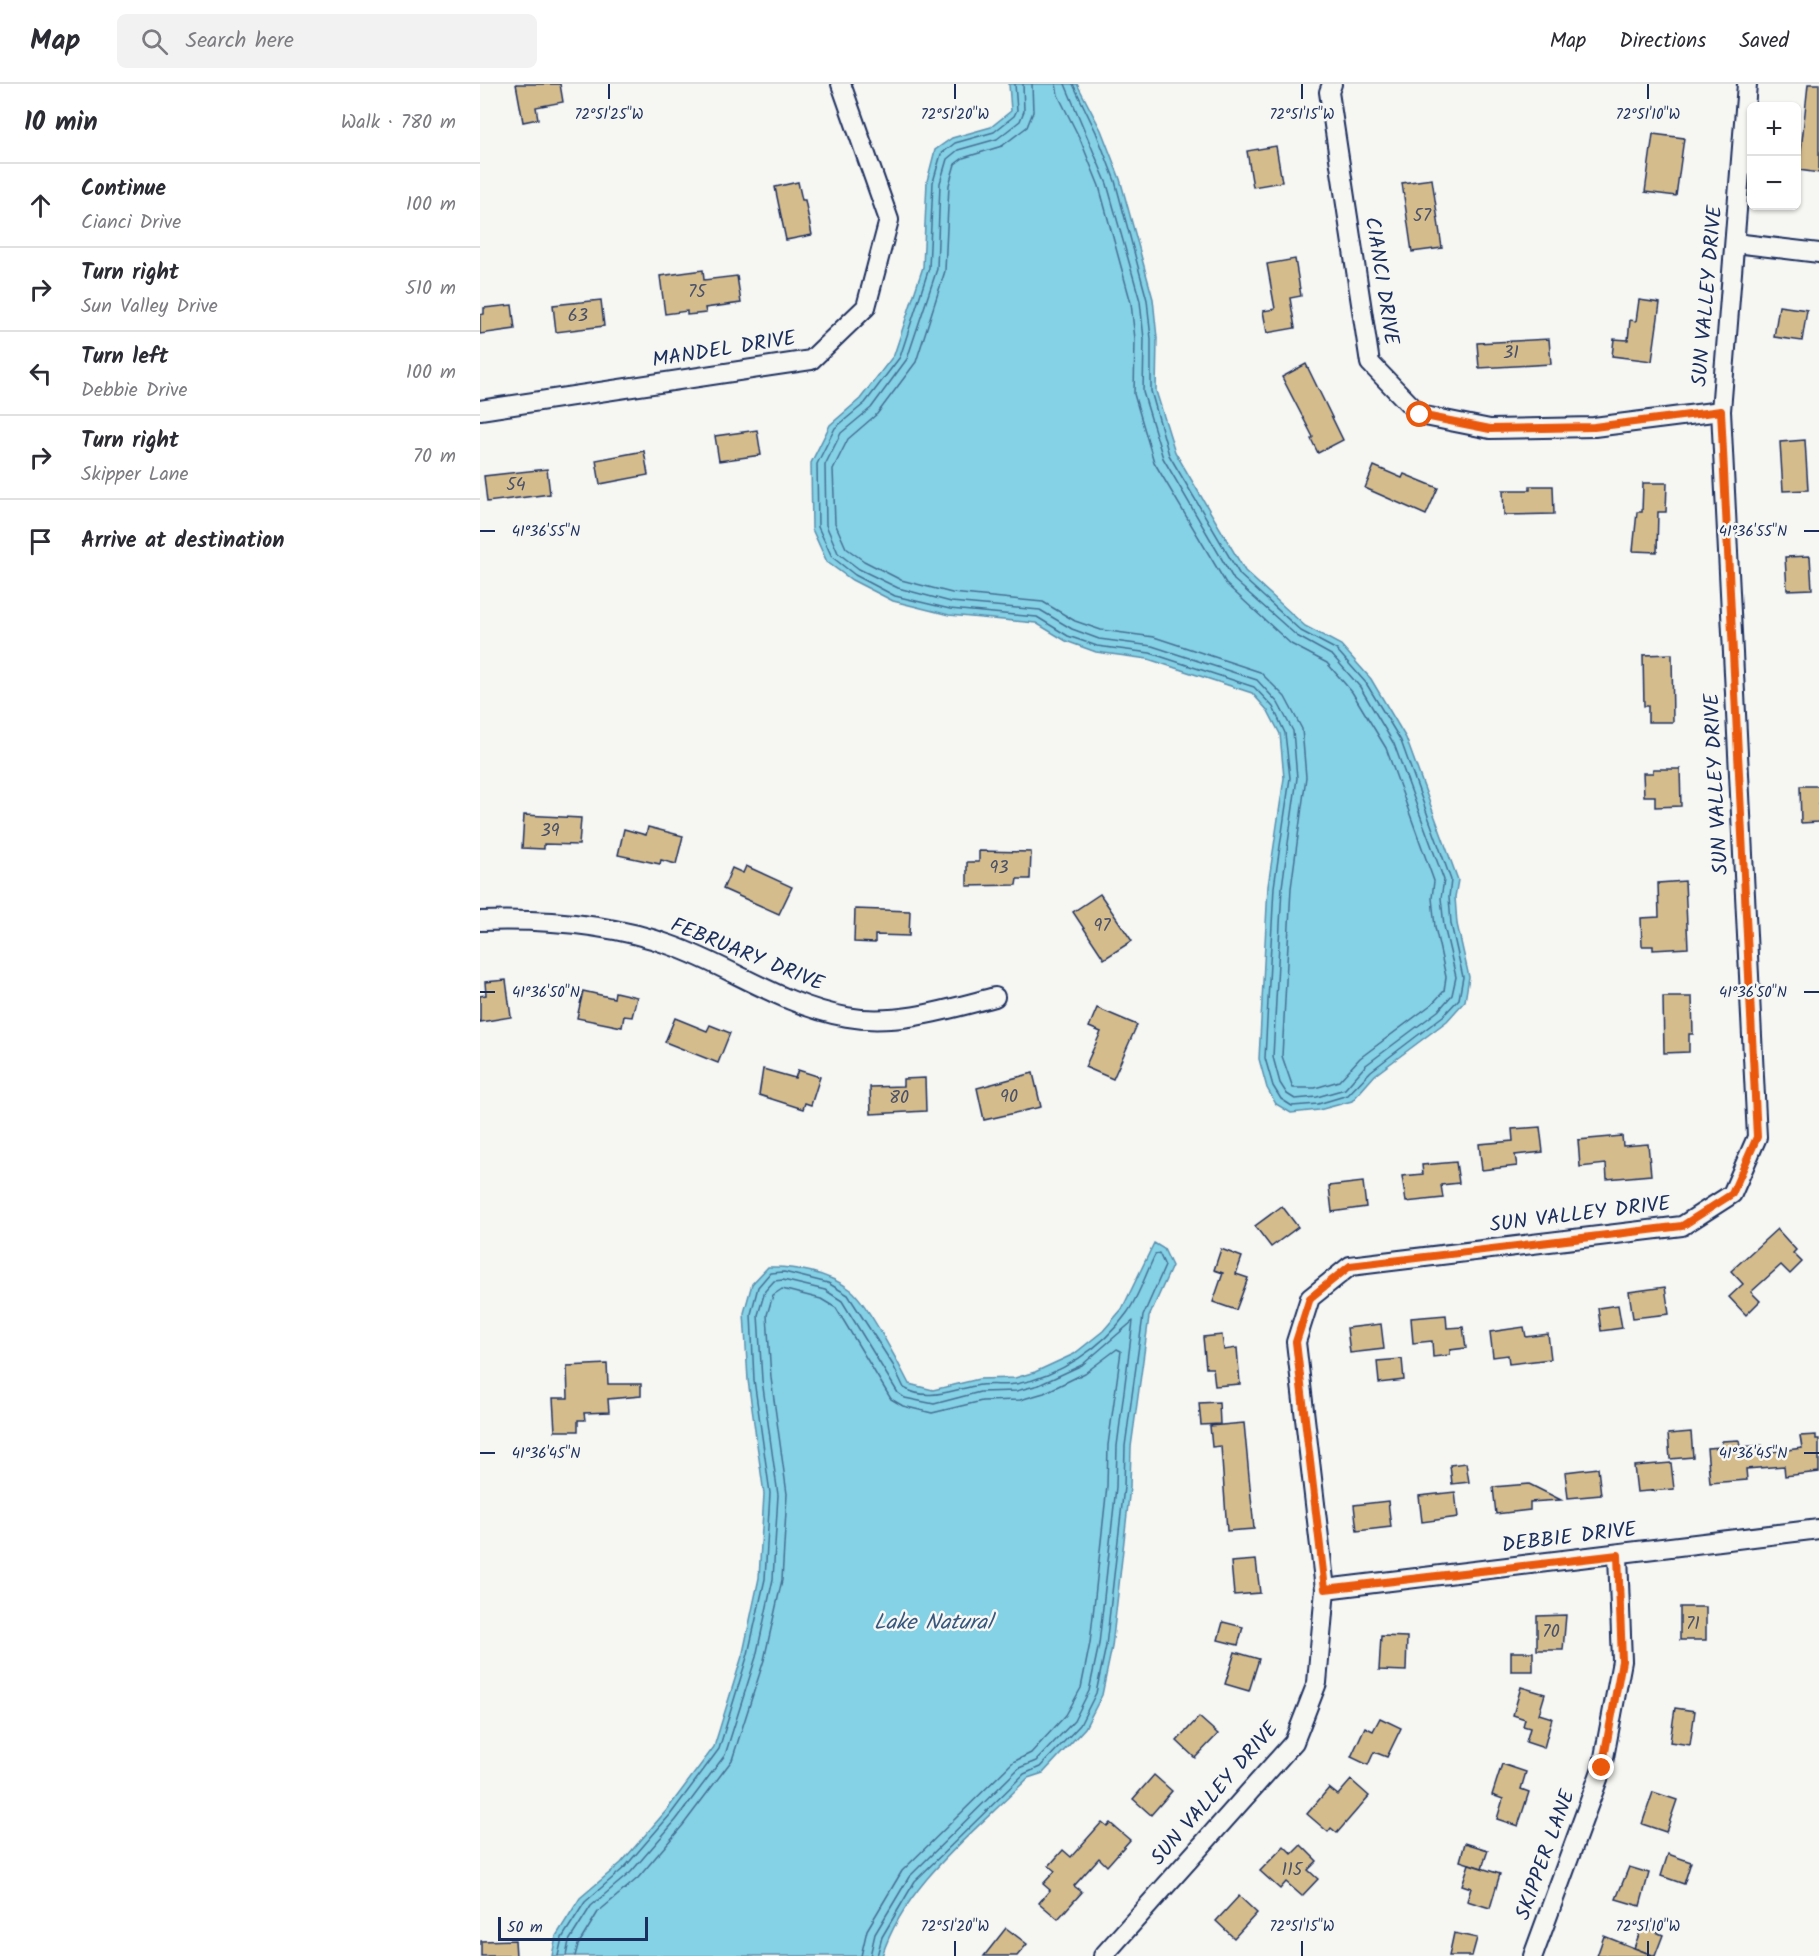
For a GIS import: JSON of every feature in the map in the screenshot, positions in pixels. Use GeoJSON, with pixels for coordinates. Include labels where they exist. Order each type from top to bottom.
{"type":"FeatureCollection","features":[{"type":"Feature","properties":{"kind":"street","name":"MANDEL DRIVE"},"geometry":{"type":"LineString","coordinates":[[480,410],[811,360],[866,307],[889,220],[841,84]]}},
{"type":"Feature","properties":{"kind":"street","name":"CIANCI DRIVE"},"geometry":{"type":"LineString","coordinates":[[1332,84],[1329,92],[1370,363],[1420,415],[1490,429],[1502,429],[1594,427],[1721,411]]}},
{"type":"Feature","properties":{"kind":"street","name":"SUN VALLEY DRIVE"},"geometry":{"type":"LineString","coordinates":[[1103,1956],[1294,1742],[1317,1683],[1325,1589],[1296,1342],[1310,1298],[1350,1266],[1682,1226],[1732,1194],[1757,1137],[1721,411],[1747,84]]}},
{"type":"Feature","properties":{"kind":"street"},"geometry":{"type":"LineString","coordinates":[[1735,243],[1819,253]]}},
{"type":"Feature","properties":{"kind":"street","name":"FEBRUARY DRIVE"},"geometry":{"type":"LineString","coordinates":[[480,921],[564,922],[613,929],[670,945],[793,1002],[848,1017],[893,1017],[938,1012],[995,996]]}},
{"type":"Feature","properties":{"kind":"street","name":"DEBBIE DRIVE"},"geometry":{"type":"LineString","coordinates":[[1325,1589],[1819,1529]]}},
{"type":"Feature","properties":{"kind":"street","name":"SKIPPER LANE"},"geometry":{"type":"LineString","coordinates":[[1533,1956],[1602,1768],[1622,1661],[1618,1555]]}},
{"type":"Feature","properties":{"kind":"water"},"geometry":{"type":"Polygon","coordinates":[[[1009,84],[1077,84],[1101,130],[1120,179],[1153,299],[1157,338],[1156,391],[1175,452],[1245,571],[1305,626],[1341,645],[1371,679],[1406,738],[1458,880],[1455,897],[1457,924],[1469,977],[1465,1001],[1447,1021],[1375,1075],[1352,1101],[1319,1110],[1291,1113],[1276,1104],[1267,1088],[1259,1059],[1268,886],[1284,778],[1280,734],[1268,711],[1252,693],[1148,659],[1096,652],[1066,641],[1036,623],[949,615],[893,601],[852,580],[827,562],[812,529],[811,463],[830,425],[860,399],[894,355],[923,267],[927,181],[935,150],[952,138],[991,127],[1011,111],[1009,84]]]}},
{"type":"Feature","properties":{"kind":"water","name":"Lake Natural"},"geometry":{"type":"Polygon","coordinates":[[[1154,1243],[1164,1249],[1172,1266],[1149,1317],[1131,1447],[1130,1487],[1112,1647],[1102,1695],[1085,1728],[1043,1773],[1028,1778],[944,1859],[907,1905],[882,1956],[552,1956],[556,1936],[580,1898],[621,1863],[666,1811],[714,1747],[743,1653],[759,1578],[764,1494],[748,1380],[744,1313],[752,1284],[768,1267],[778,1267],[800,1269],[842,1284],[858,1297],[865,1307],[909,1384],[933,1390],[979,1379],[1015,1378],[1035,1372],[1074,1354],[1103,1331],[1122,1309],[1154,1243]]]}},
{"type":"Feature","properties":{"kind":"building"},"geometry":{"type":"Polygon","coordinates":[[[516,84],[560,84],[563,102],[536,107],[538,119],[523,122],[516,84]]]}},
{"type":"Feature","properties":{"kind":"building"},"geometry":{"type":"Polygon","coordinates":[[[1808,84],[1819,84],[1819,173],[1801,170],[1808,84]]]}},
{"type":"Feature","properties":{"kind":"building"},"geometry":{"type":"Polygon","coordinates":[[[1653,134],[1684,138],[1676,196],[1645,192],[1653,134]]]}},
{"type":"Feature","properties":{"kind":"building"},"geometry":{"type":"Polygon","coordinates":[[[1276,146],[1282,182],[1253,187],[1247,151],[1276,146]]]}},
{"type":"Feature","properties":{"kind":"building"},"geometry":{"type":"Polygon","coordinates":[[[1432,179],[1442,248],[1412,252],[1402,183],[1432,179]]]}},
{"type":"Feature","properties":{"kind":"building"},"geometry":{"type":"Polygon","coordinates":[[[798,182],[802,200],[805,200],[812,235],[786,240],[775,187],[798,182]]]}},
{"type":"Feature","properties":{"kind":"building"},"geometry":{"type":"Polygon","coordinates":[[[1295,259],[1301,296],[1290,298],[1295,328],[1267,333],[1263,311],[1275,309],[1267,264],[1295,259]]]}},
{"type":"Feature","properties":{"kind":"building"},"geometry":{"type":"Polygon","coordinates":[[[703,270],[704,280],[737,276],[741,303],[705,308],[706,313],[687,315],[687,311],[665,314],[660,276],[703,270]]]}},
{"type":"Feature","properties":{"kind":"building"},"geometry":{"type":"Polygon","coordinates":[[[601,300],[604,326],[556,332],[553,305],[601,300]]]}},
{"type":"Feature","properties":{"kind":"building"},"geometry":{"type":"Polygon","coordinates":[[[1639,300],[1660,303],[1652,361],[1612,356],[1614,339],[1628,340],[1630,320],[1636,321],[1639,300]]]}},
{"type":"Feature","properties":{"kind":"building"},"geometry":{"type":"Polygon","coordinates":[[[512,305],[515,329],[480,334],[480,315],[484,314],[484,308],[512,305]]]}},
{"type":"Feature","properties":{"kind":"building"},"geometry":{"type":"Polygon","coordinates":[[[1779,306],[1807,310],[1802,341],[1774,337],[1779,306]]]}},
{"type":"Feature","properties":{"kind":"building"},"geometry":{"type":"Polygon","coordinates":[[[1549,339],[1551,364],[1479,368],[1477,343],[1549,339]]]}},
{"type":"Feature","properties":{"kind":"building"},"geometry":{"type":"Polygon","coordinates":[[[1306,364],[1343,440],[1318,453],[1311,439],[1313,437],[1282,377],[1306,364]]]}},
{"type":"Feature","properties":{"kind":"building"},"geometry":{"type":"Polygon","coordinates":[[[757,430],[761,455],[719,461],[715,436],[757,430]]]}},
{"type":"Feature","properties":{"kind":"building"},"geometry":{"type":"Polygon","coordinates":[[[1805,440],[1808,490],[1783,491],[1780,442],[1805,440]]]}},
{"type":"Feature","properties":{"kind":"building"},"geometry":{"type":"Polygon","coordinates":[[[644,451],[648,475],[600,484],[596,460],[644,451]]]}},
{"type":"Feature","properties":{"kind":"building"},"geometry":{"type":"Polygon","coordinates":[[[1374,466],[1402,478],[1404,474],[1438,488],[1426,515],[1365,488],[1374,466]]]}},
{"type":"Feature","properties":{"kind":"building"},"geometry":{"type":"Polygon","coordinates":[[[547,469],[550,494],[487,502],[484,476],[547,469]]]}},
{"type":"Feature","properties":{"kind":"building"},"geometry":{"type":"Polygon","coordinates":[[[1643,483],[1667,483],[1666,512],[1658,512],[1657,552],[1633,551],[1637,512],[1642,512],[1643,483]]]}},
{"type":"Feature","properties":{"kind":"building"},"geometry":{"type":"Polygon","coordinates":[[[1530,486],[1553,486],[1554,514],[1504,515],[1503,490],[1530,490],[1530,486]]]}},
{"type":"Feature","properties":{"kind":"building"},"geometry":{"type":"Polygon","coordinates":[[[1810,556],[1812,589],[1787,590],[1785,557],[1810,556]]]}},
{"type":"Feature","properties":{"kind":"building"},"geometry":{"type":"Polygon","coordinates":[[[1672,654],[1673,722],[1648,722],[1648,706],[1644,706],[1643,655],[1672,654]]]}},
{"type":"Feature","properties":{"kind":"building"},"geometry":{"type":"Polygon","coordinates":[[[1653,769],[1680,769],[1681,806],[1655,807],[1655,796],[1644,796],[1643,773],[1653,773],[1653,769]]]}},
{"type":"Feature","properties":{"kind":"building"},"geometry":{"type":"Polygon","coordinates":[[[1800,786],[1819,786],[1819,822],[1801,823],[1800,786]]]}},
{"type":"Feature","properties":{"kind":"building"},"geometry":{"type":"Polygon","coordinates":[[[524,815],[581,818],[579,845],[544,844],[544,849],[522,848],[524,815]]]}},
{"type":"Feature","properties":{"kind":"building"},"geometry":{"type":"Polygon","coordinates":[[[648,827],[683,836],[676,864],[661,860],[660,864],[618,855],[624,829],[646,835],[648,827]]]}},
{"type":"Feature","properties":{"kind":"building"},"geometry":{"type":"Polygon","coordinates":[[[979,851],[1031,852],[1030,879],[1017,879],[1016,885],[967,886],[967,862],[979,862],[979,851]]]}},
{"type":"Feature","properties":{"kind":"building"},"geometry":{"type":"Polygon","coordinates":[[[746,866],[792,887],[779,914],[723,889],[732,868],[743,873],[746,866]]]}},
{"type":"Feature","properties":{"kind":"building"},"geometry":{"type":"Polygon","coordinates":[[[1685,881],[1688,948],[1653,950],[1653,946],[1642,946],[1641,918],[1659,917],[1658,883],[1685,881]]]}},
{"type":"Feature","properties":{"kind":"building"},"geometry":{"type":"Polygon","coordinates":[[[1100,894],[1132,941],[1104,959],[1073,912],[1100,894]]]}},
{"type":"Feature","properties":{"kind":"building"},"geometry":{"type":"Polygon","coordinates":[[[855,909],[910,911],[909,936],[875,935],[875,943],[854,942],[855,909]]]}},
{"type":"Feature","properties":{"kind":"building"},"geometry":{"type":"Polygon","coordinates":[[[506,980],[511,1017],[480,1022],[480,996],[486,995],[485,982],[506,980]]]}},
{"type":"Feature","properties":{"kind":"building"},"geometry":{"type":"Polygon","coordinates":[[[583,991],[614,998],[615,992],[637,997],[632,1017],[624,1016],[622,1027],[577,1018],[583,991]]]}},
{"type":"Feature","properties":{"kind":"building"},"geometry":{"type":"Polygon","coordinates":[[[1663,997],[1692,997],[1693,1034],[1689,1034],[1689,1052],[1664,1053],[1663,997]]]}},
{"type":"Feature","properties":{"kind":"building"},"geometry":{"type":"Polygon","coordinates":[[[1097,1008],[1137,1025],[1113,1079],[1085,1067],[1101,1032],[1089,1027],[1097,1008]]]}},
{"type":"Feature","properties":{"kind":"building"},"geometry":{"type":"Polygon","coordinates":[[[675,1018],[707,1031],[710,1025],[730,1033],[718,1063],[665,1042],[675,1018]]]}},
{"type":"Feature","properties":{"kind":"building"},"geometry":{"type":"Polygon","coordinates":[[[763,1069],[795,1078],[798,1070],[820,1077],[811,1105],[805,1103],[803,1109],[759,1095],[763,1069]]]}},
{"type":"Feature","properties":{"kind":"building"},"geometry":{"type":"Polygon","coordinates":[[[1033,1073],[1041,1107],[984,1120],[977,1088],[1033,1073]]]}},
{"type":"Feature","properties":{"kind":"building"},"geometry":{"type":"Polygon","coordinates":[[[925,1078],[926,1111],[871,1114],[870,1087],[903,1086],[903,1079],[925,1078]]]}},
{"type":"Feature","properties":{"kind":"building"},"geometry":{"type":"Polygon","coordinates":[[[1540,1127],[1543,1152],[1515,1155],[1517,1166],[1482,1170],[1479,1144],[1513,1141],[1512,1129],[1540,1127]]]}},
{"type":"Feature","properties":{"kind":"building"},"geometry":{"type":"Polygon","coordinates":[[[1622,1136],[1623,1146],[1648,1144],[1651,1175],[1607,1179],[1606,1164],[1580,1167],[1578,1140],[1622,1136]]]}},
{"type":"Feature","properties":{"kind":"building"},"geometry":{"type":"Polygon","coordinates":[[[1456,1162],[1459,1183],[1441,1185],[1443,1198],[1406,1202],[1402,1176],[1423,1174],[1422,1165],[1456,1162]]]}},
{"type":"Feature","properties":{"kind":"building"},"geometry":{"type":"Polygon","coordinates":[[[1363,1182],[1366,1207],[1332,1212],[1329,1186],[1363,1182]]]}},
{"type":"Feature","properties":{"kind":"building"},"geometry":{"type":"Polygon","coordinates":[[[1282,1206],[1298,1227],[1271,1247],[1255,1226],[1282,1206]]]}},
{"type":"Feature","properties":{"kind":"building"},"geometry":{"type":"Polygon","coordinates":[[[1777,1229],[1796,1250],[1793,1253],[1802,1262],[1790,1274],[1781,1265],[1751,1292],[1760,1301],[1746,1315],[1729,1297],[1743,1284],[1731,1271],[1777,1229]]]}},
{"type":"Feature","properties":{"kind":"building"},"geometry":{"type":"Polygon","coordinates":[[[1221,1249],[1242,1257],[1236,1274],[1248,1278],[1236,1310],[1213,1302],[1223,1273],[1214,1270],[1221,1249]]]}},
{"type":"Feature","properties":{"kind":"building"},"geometry":{"type":"Polygon","coordinates":[[[1665,1287],[1669,1314],[1633,1318],[1629,1292],[1665,1287]]]}},
{"type":"Feature","properties":{"kind":"building"},"geometry":{"type":"Polygon","coordinates":[[[1618,1305],[1622,1328],[1601,1331],[1598,1308],[1618,1305]]]}},
{"type":"Feature","properties":{"kind":"building"},"geometry":{"type":"Polygon","coordinates":[[[1446,1315],[1447,1328],[1463,1327],[1466,1348],[1450,1350],[1450,1355],[1433,1357],[1432,1341],[1413,1343],[1411,1318],[1446,1315]]]}},
{"type":"Feature","properties":{"kind":"building"},"geometry":{"type":"Polygon","coordinates":[[[1381,1324],[1384,1349],[1350,1353],[1347,1328],[1381,1324]]]}},
{"type":"Feature","properties":{"kind":"building"},"geometry":{"type":"Polygon","coordinates":[[[1524,1327],[1526,1337],[1548,1334],[1551,1359],[1509,1364],[1508,1355],[1493,1357],[1490,1332],[1524,1327]]]}},
{"type":"Feature","properties":{"kind":"building"},"geometry":{"type":"Polygon","coordinates":[[[1222,1335],[1224,1350],[1237,1348],[1240,1384],[1215,1386],[1213,1368],[1206,1368],[1203,1337],[1222,1335]]]}},
{"type":"Feature","properties":{"kind":"building"},"geometry":{"type":"Polygon","coordinates":[[[1402,1359],[1404,1380],[1379,1383],[1377,1361],[1402,1359]]]}},
{"type":"Feature","properties":{"kind":"building"},"geometry":{"type":"Polygon","coordinates":[[[607,1364],[608,1384],[641,1384],[641,1396],[608,1399],[609,1412],[584,1413],[585,1420],[578,1420],[578,1431],[555,1431],[553,1398],[568,1398],[567,1366],[607,1364]]]}},
{"type":"Feature","properties":{"kind":"building"},"geometry":{"type":"Polygon","coordinates":[[[1219,1402],[1220,1424],[1201,1425],[1199,1403],[1219,1402]]]}},
{"type":"Feature","properties":{"kind":"building"},"geometry":{"type":"Polygon","coordinates":[[[1244,1423],[1254,1529],[1227,1531],[1221,1446],[1212,1447],[1210,1426],[1244,1423]]]}},
{"type":"Feature","properties":{"kind":"building"},"geometry":{"type":"Polygon","coordinates":[[[1691,1432],[1693,1457],[1670,1459],[1668,1434],[1691,1432]]]}},
{"type":"Feature","properties":{"kind":"building"},"geometry":{"type":"Polygon","coordinates":[[[1816,1435],[1816,1439],[1819,1439],[1819,1472],[1785,1476],[1784,1466],[1746,1469],[1747,1480],[1710,1483],[1707,1448],[1722,1447],[1722,1441],[1739,1440],[1740,1447],[1762,1445],[1763,1453],[1802,1448],[1800,1436],[1816,1435]]]}},
{"type":"Feature","properties":{"kind":"building"},"geometry":{"type":"Polygon","coordinates":[[[1466,1463],[1469,1482],[1452,1484],[1450,1465],[1466,1463]]]}},
{"type":"Feature","properties":{"kind":"building"},"geometry":{"type":"Polygon","coordinates":[[[1671,1463],[1674,1489],[1637,1492],[1634,1466],[1671,1463]]]}},
{"type":"Feature","properties":{"kind":"building"},"geometry":{"type":"Polygon","coordinates":[[[1598,1468],[1601,1495],[1568,1498],[1565,1472],[1598,1468]]]}},
{"type":"Feature","properties":{"kind":"building"},"geometry":{"type":"Polygon","coordinates":[[[1529,1484],[1561,1500],[1530,1502],[1530,1510],[1496,1514],[1493,1487],[1529,1484]]]}},
{"type":"Feature","properties":{"kind":"building"},"geometry":{"type":"Polygon","coordinates":[[[1455,1492],[1458,1517],[1422,1522],[1419,1496],[1455,1492]]]}},
{"type":"Feature","properties":{"kind":"building"},"geometry":{"type":"Polygon","coordinates":[[[1388,1501],[1391,1527],[1357,1531],[1354,1505],[1388,1501]]]}},
{"type":"Feature","properties":{"kind":"building"},"geometry":{"type":"Polygon","coordinates":[[[1256,1560],[1260,1593],[1234,1595],[1231,1562],[1256,1560]]]}},
{"type":"Feature","properties":{"kind":"building"},"geometry":{"type":"Polygon","coordinates":[[[1680,1607],[1706,1607],[1706,1640],[1680,1640],[1680,1607]]]}},
{"type":"Feature","properties":{"kind":"building"},"geometry":{"type":"Polygon","coordinates":[[[1566,1615],[1563,1650],[1537,1650],[1537,1616],[1566,1615]]]}},
{"type":"Feature","properties":{"kind":"building"},"geometry":{"type":"Polygon","coordinates":[[[1223,1622],[1243,1627],[1238,1645],[1218,1640],[1223,1622]]]}},
{"type":"Feature","properties":{"kind":"building"},"geometry":{"type":"Polygon","coordinates":[[[1381,1636],[1407,1637],[1406,1671],[1379,1670],[1381,1636]]]}},
{"type":"Feature","properties":{"kind":"building"},"geometry":{"type":"Polygon","coordinates":[[[1235,1652],[1259,1659],[1249,1691],[1225,1684],[1235,1652]]]}},
{"type":"Feature","properties":{"kind":"building"},"geometry":{"type":"Polygon","coordinates":[[[1511,1652],[1533,1652],[1533,1671],[1511,1671],[1511,1652]]]}},
{"type":"Feature","properties":{"kind":"building"},"geometry":{"type":"Polygon","coordinates":[[[1521,1687],[1545,1694],[1539,1714],[1552,1718],[1544,1748],[1526,1742],[1530,1728],[1523,1726],[1525,1719],[1513,1715],[1521,1687]]]}},
{"type":"Feature","properties":{"kind":"building"},"geometry":{"type":"Polygon","coordinates":[[[1675,1708],[1695,1711],[1690,1745],[1670,1742],[1675,1708]]]}},
{"type":"Feature","properties":{"kind":"building"},"geometry":{"type":"Polygon","coordinates":[[[1199,1717],[1218,1734],[1195,1758],[1177,1741],[1199,1717]]]}},
{"type":"Feature","properties":{"kind":"building"},"geometry":{"type":"Polygon","coordinates":[[[1380,1718],[1401,1728],[1387,1757],[1374,1752],[1368,1765],[1351,1757],[1365,1727],[1373,1731],[1380,1718]]]}},
{"type":"Feature","properties":{"kind":"building"},"geometry":{"type":"Polygon","coordinates":[[[1502,1764],[1526,1772],[1521,1789],[1529,1792],[1518,1826],[1497,1819],[1503,1799],[1492,1795],[1502,1764]]]}},
{"type":"Feature","properties":{"kind":"building"},"geometry":{"type":"Polygon","coordinates":[[[1154,1775],[1172,1791],[1151,1815],[1133,1799],[1154,1775]]]}},
{"type":"Feature","properties":{"kind":"building"},"geometry":{"type":"Polygon","coordinates":[[[1351,1780],[1369,1796],[1337,1833],[1331,1828],[1328,1832],[1307,1814],[1329,1788],[1338,1795],[1351,1780]]]}},
{"type":"Feature","properties":{"kind":"building"},"geometry":{"type":"Polygon","coordinates":[[[1653,1792],[1677,1800],[1666,1832],[1642,1824],[1653,1792]]]}},
{"type":"Feature","properties":{"kind":"building"},"geometry":{"type":"Polygon","coordinates":[[[1102,1822],[1107,1826],[1110,1823],[1130,1840],[1107,1866],[1099,1858],[1074,1886],[1082,1892],[1058,1919],[1039,1903],[1050,1890],[1043,1884],[1055,1871],[1049,1866],[1063,1850],[1071,1857],[1102,1822]]]}},
{"type":"Feature","properties":{"kind":"building"},"geometry":{"type":"Polygon","coordinates":[[[1465,1843],[1488,1850],[1482,1868],[1460,1861],[1465,1843]]]}},
{"type":"Feature","properties":{"kind":"building"},"geometry":{"type":"Polygon","coordinates":[[[1301,1845],[1317,1861],[1308,1870],[1318,1879],[1302,1896],[1286,1882],[1280,1889],[1260,1871],[1284,1846],[1292,1854],[1301,1845]]]}},
{"type":"Feature","properties":{"kind":"building"},"geometry":{"type":"Polygon","coordinates":[[[1668,1854],[1691,1862],[1684,1884],[1661,1876],[1668,1854]]]}},
{"type":"Feature","properties":{"kind":"building"},"geometry":{"type":"Polygon","coordinates":[[[1469,1864],[1500,1874],[1490,1908],[1467,1901],[1471,1888],[1462,1885],[1469,1864]]]}},
{"type":"Feature","properties":{"kind":"building"},"geometry":{"type":"Polygon","coordinates":[[[1629,1867],[1649,1873],[1640,1906],[1616,1899],[1629,1867]]]}},
{"type":"Feature","properties":{"kind":"building"},"geometry":{"type":"Polygon","coordinates":[[[1239,1896],[1257,1913],[1234,1938],[1216,1921],[1239,1896]]]}},
{"type":"Feature","properties":{"kind":"building"},"geometry":{"type":"Polygon","coordinates":[[[1642,1926],[1663,1935],[1655,1956],[1634,1948],[1642,1926]]]}},
{"type":"Feature","properties":{"kind":"building"},"geometry":{"type":"Polygon","coordinates":[[[1006,1928],[1027,1944],[1017,1956],[984,1956],[1006,1928]]]}},
{"type":"Feature","properties":{"kind":"building"},"geometry":{"type":"Polygon","coordinates":[[[1454,1933],[1477,1938],[1472,1956],[1449,1956],[1454,1933]]]}},
{"type":"Feature","properties":{"kind":"building"},"geometry":{"type":"Polygon","coordinates":[[[1604,1936],[1652,1955],[1652,1956],[1597,1956],[1604,1936]]]}},
{"type":"Feature","properties":{"kind":"building"},"geometry":{"type":"Polygon","coordinates":[[[515,1940],[516,1956],[481,1956],[481,1941],[515,1940]]]}},
{"type":"Feature","properties":{"kind":"route"},"geometry":{"type":"LineString","coordinates":[[1420,415],[1490,429],[1594,427],[1721,411],[1757,1137],[1732,1194],[1682,1226],[1350,1266],[1310,1298],[1296,1342],[1325,1589],[1618,1555],[1622,1661],[1602,1768]]}}]}
